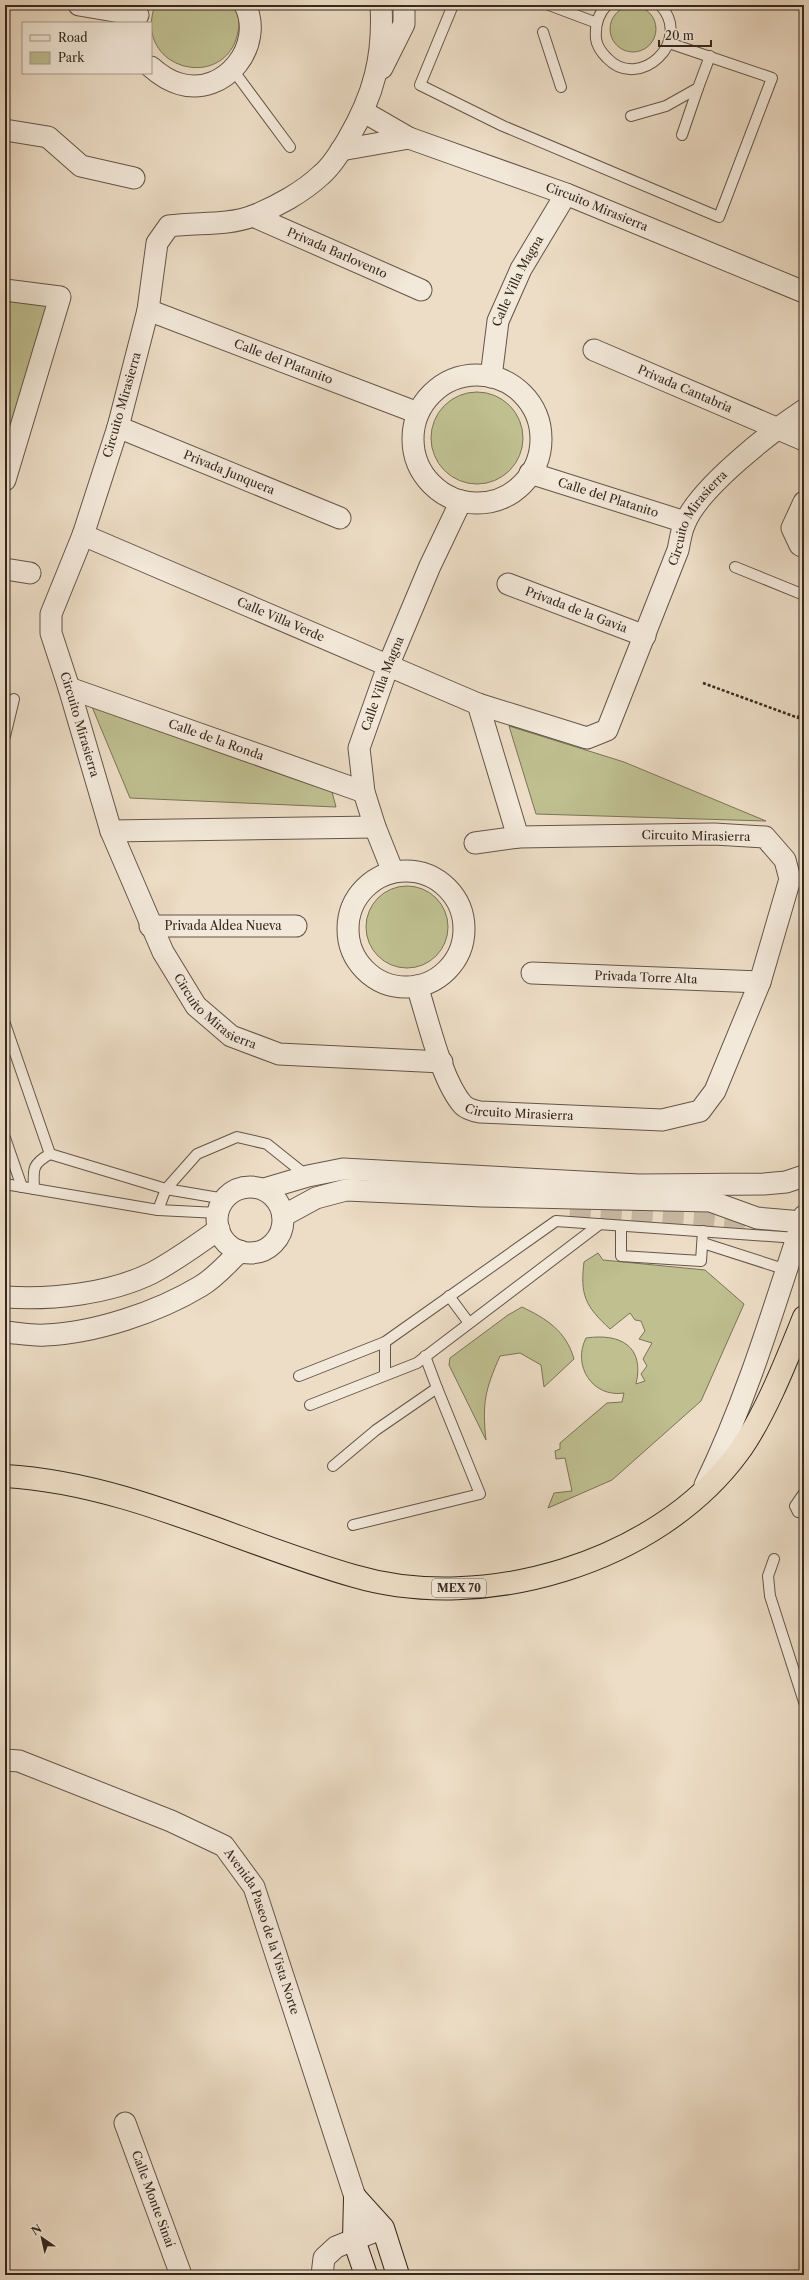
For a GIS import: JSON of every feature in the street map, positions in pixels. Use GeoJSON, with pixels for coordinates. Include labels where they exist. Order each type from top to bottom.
{"type":"FeatureCollection","features":[{"type":"Feature","properties":{"kind":"highway","name":"MEX 70"},"geometry":{"type":"LineString","coordinates":[[5,1476],[99,1490],[356,1577],[421,1588],[507,1584],[552,1574],[632,1543],[690,1504],[738,1453],[757,1420],[804,1317]]}},
{"type":"Feature","properties":{"kind":"street"},"geometry":{"type":"LineString","coordinates":[[79,5],[139,14]]}},
{"type":"Feature","properties":{"kind":"street"},"geometry":{"type":"LineString","coordinates":[[152,68],[164,78],[181,85],[200,86],[218,80],[232,70],[243,58],[249,43],[251,27],[245,5]]}},
{"type":"Feature","properties":{"kind":"street"},"geometry":{"type":"LineString","coordinates":[[364,112],[375,78],[381,40],[381,5]]}},
{"type":"Feature","properties":{"kind":"street"},"geometry":{"type":"LineString","coordinates":[[375,78],[404,24],[404,5]]}},
{"type":"Feature","properties":{"kind":"street","name":"Circuito Mirasierra"},"geometry":{"type":"LineString","coordinates":[[475,843],[518,836],[714,834],[765,838],[785,860],[790,879],[760,982],[715,1091],[700,1111],[662,1120],[480,1112],[464,1107],[456,1094],[442,1062],[279,1054],[231,1036],[196,1006],[163,952],[150,926],[111,831],[69,688],[51,633],[51,614],[83,535],[118,427],[148,310],[157,243],[169,226],[220,223],[253,216],[292,196],[321,175],[341,150],[364,112],[409,138],[566,194],[804,292]]}},
{"type":"Feature","properties":{"kind":"street"},"geometry":{"type":"LineString","coordinates":[[5,130],[48,137],[81,166],[134,178]]}},
{"type":"Feature","properties":{"kind":"street","name":"Circuito Mirasierra"},"geometry":{"type":"LineString","coordinates":[[341,150],[409,138]]}},
{"type":"Feature","properties":{"kind":"street","name":"Calle Villa Magna"},"geometry":{"type":"LineString","coordinates":[[491,377],[498,321],[521,269],[566,194]]}},
{"type":"Feature","properties":{"kind":"street","name":"Privada Barlovento"},"geometry":{"type":"LineString","coordinates":[[253,216],[421,290]]}},
{"type":"Feature","properties":{"kind":"street"},"geometry":{"type":"LineString","coordinates":[[5,290],[60,297],[5,480]]}},
{"type":"Feature","properties":{"kind":"street","name":"Calle del Platanito"},"geometry":{"type":"LineString","coordinates":[[148,310],[418,413]]}},
{"type":"Feature","properties":{"kind":"street","name":"Privada Cantabria"},"geometry":{"type":"LineString","coordinates":[[594,350],[804,440]]}},
{"type":"Feature","properties":{"kind":"street"},"geometry":{"type":"LineString","coordinates":[[469,375],[491,377],[510,384],[526,398],[536,415],[541,435],[538,455],[530,473],[517,488],[500,498],[481,503],[461,501],[444,494],[430,483],[419,468],[413,450],[413,431],[418,413],[430,395],[448,382],[469,375]]}},
{"type":"Feature","properties":{"kind":"street","name":"Circuito Mirasierra"},"geometry":{"type":"LineString","coordinates":[[478,704],[587,738],[606,730],[645,636],[678,550],[685,522],[702,495],[776,428],[804,410]]}},
{"type":"Feature","properties":{"kind":"street","name":"Privada Junquera"},"geometry":{"type":"LineString","coordinates":[[118,427],[340,518]]}},
{"type":"Feature","properties":{"kind":"street","name":"Calle del Platanito"},"geometry":{"type":"LineString","coordinates":[[530,473],[685,522]]}},
{"type":"Feature","properties":{"kind":"street","name":"Calle Villa Magna"},"geometry":{"type":"LineString","coordinates":[[393,872],[375,827],[364,792],[359,748],[388,666],[430,566],[461,501]]}},
{"type":"Feature","properties":{"kind":"street"},"geometry":{"type":"LineString","coordinates":[[804,502],[792,528],[800,545],[804,546]]}},
{"type":"Feature","properties":{"kind":"street","name":"Calle Villa Verde"},"geometry":{"type":"LineString","coordinates":[[83,535],[478,704]]}},
{"type":"Feature","properties":{"kind":"street"},"geometry":{"type":"LineString","coordinates":[[5,569],[30,573]]}},
{"type":"Feature","properties":{"kind":"street","name":"Privada de la Gavia"},"geometry":{"type":"LineString","coordinates":[[508,584],[645,636]]}},
{"type":"Feature","properties":{"kind":"street","name":"Calle de la Ronda"},"geometry":{"type":"LineString","coordinates":[[69,688],[364,792]]}},
{"type":"Feature","properties":{"kind":"street"},"geometry":{"type":"LineString","coordinates":[[478,704],[518,836]]}},
{"type":"Feature","properties":{"kind":"street"},"geometry":{"type":"LineString","coordinates":[[111,831],[375,827]]}},
{"type":"Feature","properties":{"kind":"street"},"geometry":{"type":"LineString","coordinates":[[414,871],[433,877],[446,886],[456,898],[462,912],[464,937],[461,948],[452,965],[436,979],[417,986],[399,987],[381,983],[366,973],[355,958],[348,941],[348,923],[355,901],[362,890],[376,879],[393,872],[414,871]]}},
{"type":"Feature","properties":{"kind":"street","name":"Privada Aldea Nueva"},"geometry":{"type":"LineString","coordinates":[[150,926],[296,926]]}},
{"type":"Feature","properties":{"kind":"street","name":"Privada Torre Alta"},"geometry":{"type":"LineString","coordinates":[[532,973],[760,982]]}},
{"type":"Feature","properties":{"kind":"street"},"geometry":{"type":"LineString","coordinates":[[417,986],[442,1062]]}},
{"type":"Feature","properties":{"kind":"street"},"geometry":{"type":"LineString","coordinates":[[343,1169],[346,1190]]}},
{"type":"Feature","properties":{"kind":"street"},"geometry":{"type":"LineString","coordinates":[[264,1189],[308,1176],[343,1169],[639,1185],[764,1184],[786,1182],[804,1176]]}},
{"type":"Feature","properties":{"kind":"street"},"geometry":{"type":"LineString","coordinates":[[5,1297],[65,1296],[109,1288],[150,1273],[185,1254],[221,1214],[232,1192],[242,1188],[253,1186],[264,1189],[273,1196],[280,1205],[283,1216],[282,1227],[278,1237],[271,1246],[261,1251],[250,1253],[240,1251],[230,1246],[223,1238],[221,1214]]}},
{"type":"Feature","properties":{"kind":"street"},"geometry":{"type":"LineString","coordinates":[[283,1216],[316,1198],[346,1190],[482,1196],[710,1201],[757,1218],[801,1225],[756,1364],[729,1435],[701,1494]]}},
{"type":"Feature","properties":{"kind":"street"},"geometry":{"type":"LineString","coordinates":[[482,1196],[509,1206],[570,1209]]}},
{"type":"Feature","properties":{"kind":"street"},"geometry":{"type":"LineString","coordinates":[[5,1332],[43,1336],[76,1332],[121,1320],[164,1304],[202,1286],[223,1269],[240,1251]]}},
{"type":"Feature","properties":{"kind":"street"},"geometry":{"type":"LineString","coordinates":[[150,1273],[164,1304]]}},
{"type":"Feature","properties":{"kind":"street","name":"Avenida Paseo de la Vista Norte"},"geometry":{"type":"LineString","coordinates":[[5,1760],[19,1761],[163,1818],[224,1846],[254,1887],[355,2197],[354,2240],[366,2275]]}},
{"type":"Feature","properties":{"kind":"street","name":"Calle Monte Sinaí"},"geometry":{"type":"LineString","coordinates":[[125,2122],[180,2275]]}},
{"type":"Feature","properties":{"kind":"street","name":"Avenida Paseo de la Vista Norte"},"geometry":{"type":"LineString","coordinates":[[355,2197],[383,2228],[397,2275]]}},
{"type":"Feature","properties":{"kind":"street"},"geometry":{"type":"LineString","coordinates":[[322,2275],[324,2258],[336,2247],[383,2228]]}},
{"type":"Feature","properties":{"kind":"lane"},"geometry":{"type":"LineString","coordinates":[[453,5],[420,85],[503,126],[719,217],[772,78],[669,43]]}},
{"type":"Feature","properties":{"kind":"lane"},"geometry":{"type":"LineString","coordinates":[[549,5],[597,23]]}},
{"type":"Feature","properties":{"kind":"lane"},"geometry":{"type":"LineString","coordinates":[[602,6],[597,23],[597,42],[602,53],[610,61],[621,67],[632,69],[644,67],[655,62],[663,54],[669,43],[670,24],[667,15],[660,5]]}},
{"type":"Feature","properties":{"kind":"lane"},"geometry":{"type":"LineString","coordinates":[[544,32],[561,87]]}},
{"type":"Feature","properties":{"kind":"lane"},"geometry":{"type":"LineString","coordinates":[[682,135],[710,56]]}},
{"type":"Feature","properties":{"kind":"lane"},"geometry":{"type":"LineString","coordinates":[[232,70],[290,147]]}},
{"type":"Feature","properties":{"kind":"lane"},"geometry":{"type":"LineString","coordinates":[[631,116],[666,106],[698,88]]}},
{"type":"Feature","properties":{"kind":"lane"},"geometry":{"type":"LineString","coordinates":[[735,568],[804,595]]}},
{"type":"Feature","properties":{"kind":"lane"},"geometry":{"type":"LineString","coordinates":[[5,736],[14,700]]}},
{"type":"Feature","properties":{"kind":"lane"},"geometry":{"type":"LineString","coordinates":[[5,1024],[50,1154]]}},
{"type":"Feature","properties":{"kind":"lane"},"geometry":{"type":"LineString","coordinates":[[158,1210],[166,1189],[197,1154],[237,1137],[267,1144],[308,1176]]}},
{"type":"Feature","properties":{"kind":"lane"},"geometry":{"type":"LineString","coordinates":[[5,1138],[22,1187]]}},
{"type":"Feature","properties":{"kind":"lane"},"geometry":{"type":"LineString","coordinates":[[34,1189],[33,1170],[38,1160],[50,1154],[166,1189],[221,1214]]}},
{"type":"Feature","properties":{"kind":"lane"},"geometry":{"type":"LineString","coordinates":[[5,1184],[158,1210],[221,1214]]}},
{"type":"Feature","properties":{"kind":"lane"},"geometry":{"type":"LineString","coordinates":[[299,1376],[385,1342],[556,1220],[703,1231],[801,1225]]}},
{"type":"Feature","properties":{"kind":"lane"},"geometry":{"type":"LineString","coordinates":[[310,1405],[416,1363],[600,1224]]}},
{"type":"Feature","properties":{"kind":"lane"},"geometry":{"type":"LineString","coordinates":[[621,1226],[621,1256],[701,1262],[703,1231]]}},
{"type":"Feature","properties":{"kind":"lane"},"geometry":{"type":"LineString","coordinates":[[703,1243],[787,1270]]}},
{"type":"Feature","properties":{"kind":"lane"},"geometry":{"type":"LineString","coordinates":[[449,1296],[469,1323]]}},
{"type":"Feature","properties":{"kind":"lane"},"geometry":{"type":"LineString","coordinates":[[385,1342],[385,1375]]}},
{"type":"Feature","properties":{"kind":"lane"},"geometry":{"type":"LineString","coordinates":[[353,1525],[480,1494],[425,1356]]}},
{"type":"Feature","properties":{"kind":"lane"},"geometry":{"type":"LineString","coordinates":[[333,1466],[376,1430],[437,1388]]}},
{"type":"Feature","properties":{"kind":"lane"},"geometry":{"type":"LineString","coordinates":[[798,1512],[795,1506],[804,1493]]}},
{"type":"Feature","properties":{"kind":"lane"},"geometry":{"type":"LineString","coordinates":[[774,1559],[768,1576],[770,1596],[804,1702]]}},
{"type":"Feature","properties":{"kind":"path"},"geometry":{"type":"LineString","coordinates":[[703,683],[804,720]]}},
{"type":"Feature","properties":{"kind":"path"},"geometry":{"type":"LineString","coordinates":[[798,718],[804,704]]}},
{"type":"Feature","properties":{"kind":"green space"},"geometry":{"type":"Polygon","coordinates":[[[155,5],[235,5],[238,15],[239,29],[230,51],[217,63],[200,67],[183,66],[168,58],[157,45],[152,30],[155,5]]]}},
{"type":"Feature","properties":{"kind":"green space"},"geometry":{"type":"Polygon","coordinates":[[[633,6],[646,10],[652,16],[656,29],[652,42],[646,48],[633,52],[620,48],[614,42],[610,29],[614,16],[620,10],[633,6]]]}},
{"type":"Feature","properties":{"kind":"green space"},"geometry":{"type":"Polygon","coordinates":[[[13,291],[56,301],[5,472],[5,302],[13,291]]]}},
{"type":"Feature","properties":{"kind":"green space"},"geometry":{"type":"Polygon","coordinates":[[[477,392],[495,395],[510,405],[520,420],[523,438],[520,456],[510,471],[495,481],[477,484],[459,481],[444,471],[434,456],[431,438],[434,420],[444,405],[459,395],[477,392]]]}},
{"type":"Feature","properties":{"kind":"green space"},"geometry":{"type":"Polygon","coordinates":[[[90,702],[331,788],[336,807],[130,798],[90,702]]]}},
{"type":"Feature","properties":{"kind":"green space"},"geometry":{"type":"Polygon","coordinates":[[[509,726],[624,762],[766,821],[536,814],[509,726]]]}},
{"type":"Feature","properties":{"kind":"green space"},"geometry":{"type":"Polygon","coordinates":[[[399,886],[415,886],[430,893],[441,904],[448,919],[448,935],[445,943],[436,956],[423,965],[415,968],[399,968],[384,961],[373,950],[366,935],[366,919],[373,904],[384,893],[399,886]]]}},
{"type":"Feature","properties":{"kind":"green space"},"geometry":{"type":"Polygon","coordinates":[[[598,1253],[603,1260],[705,1270],[744,1304],[701,1401],[612,1480],[548,1508],[554,1493],[572,1491],[565,1458],[556,1459],[555,1451],[560,1449],[560,1443],[607,1403],[622,1402],[624,1393],[613,1393],[603,1390],[594,1385],[588,1378],[583,1369],[582,1359],[582,1348],[586,1338],[609,1338],[619,1340],[627,1345],[633,1351],[637,1360],[638,1371],[636,1384],[645,1381],[641,1374],[647,1366],[643,1359],[652,1343],[639,1339],[645,1331],[641,1321],[635,1320],[630,1313],[610,1329],[595,1313],[586,1299],[583,1283],[584,1262],[598,1253]]]}},
{"type":"Feature","properties":{"kind":"green space"},"geometry":{"type":"Polygon","coordinates":[[[522,1307],[540,1316],[561,1333],[574,1359],[544,1387],[541,1365],[520,1353],[500,1356],[491,1378],[486,1397],[484,1416],[486,1440],[449,1365],[450,1358],[508,1315],[522,1307]]]}},
{"type":"Feature","properties":{"kind":"tunnel"},"geometry":{"type":"LineString","coordinates":[[570,1209],[703,1218],[765,1225]]}}]}
